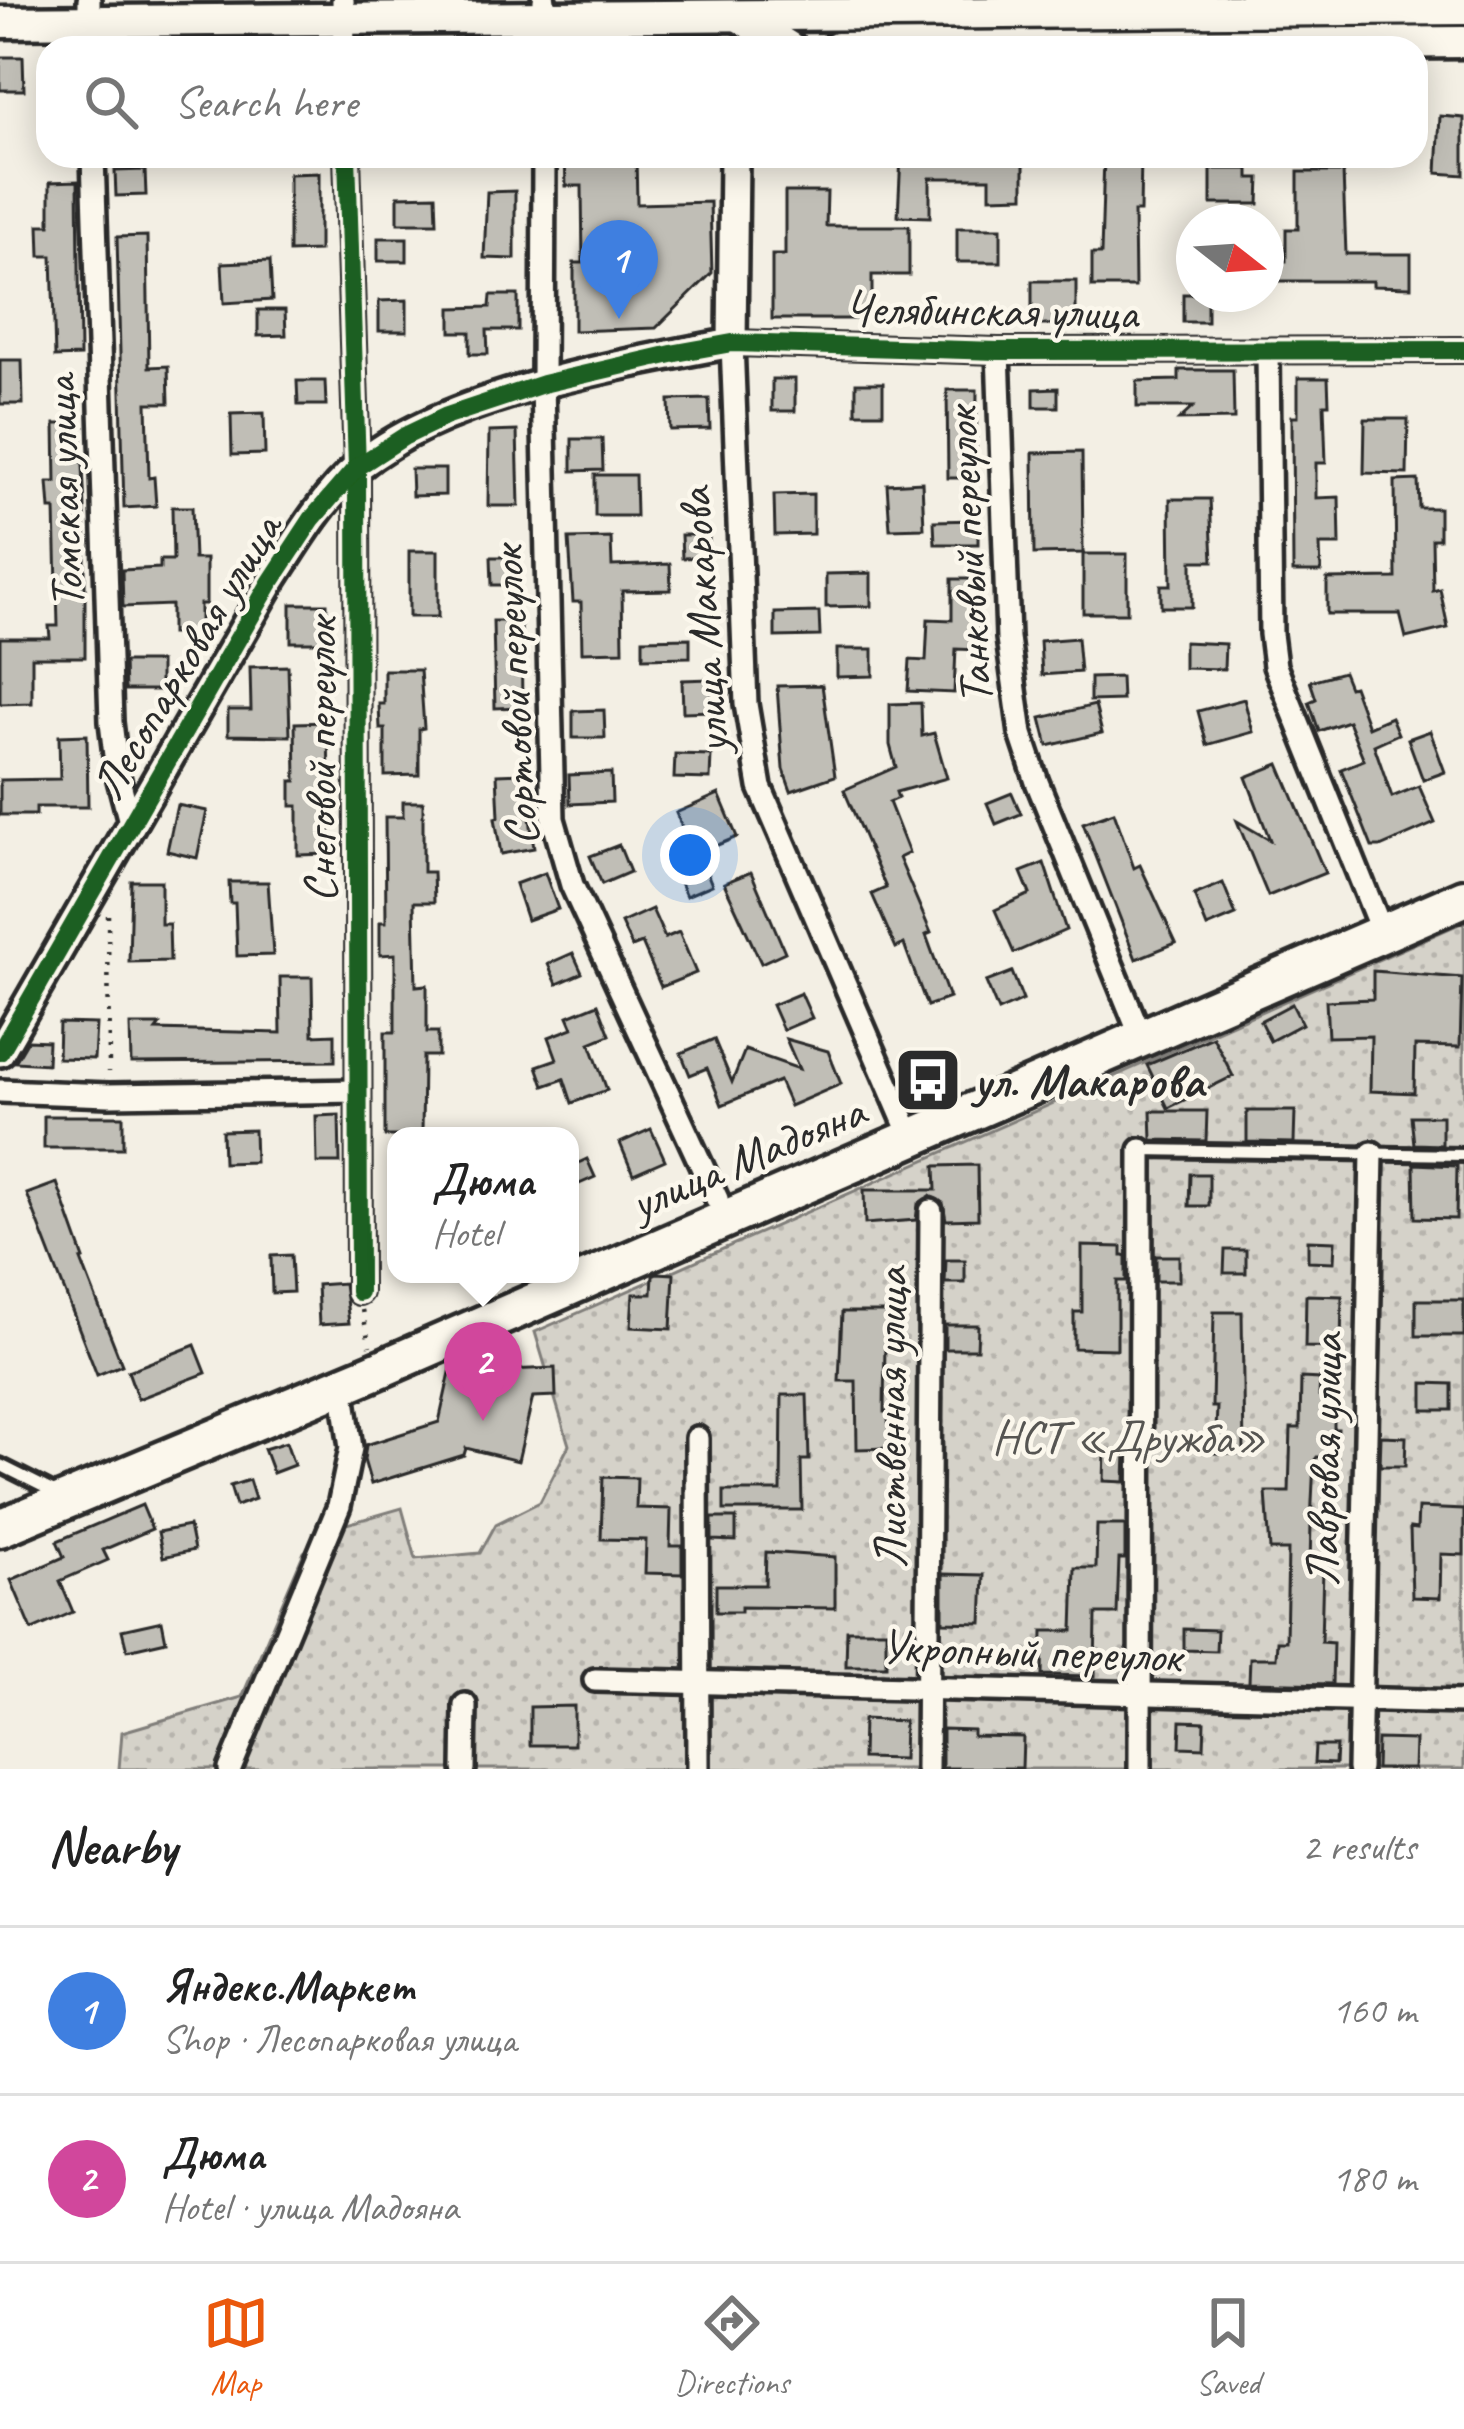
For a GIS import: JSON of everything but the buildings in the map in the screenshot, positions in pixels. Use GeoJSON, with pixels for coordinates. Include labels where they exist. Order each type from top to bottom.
{"type":"FeatureCollection","features":[{"type":"Feature","properties":{"kind":"main road"},"geometry":{"type":"LineString","coordinates":[[0,22],[89,22],[343,8],[1464,9]]}},
{"type":"Feature","properties":{"kind":"main road"},"geometry":{"type":"LineString","coordinates":[[738,8],[774,36]]}},
{"type":"Feature","properties":{"kind":"main road"},"geometry":{"type":"LineString","coordinates":[[1428,42],[1464,42]]}},
{"type":"Feature","properties":{"kind":"main road","name":"улица Мадояна"},"geometry":{"type":"LineString","coordinates":[[579,1263],[717,1198],[1464,880]]}},
{"type":"Feature","properties":{"kind":"main road","name":"улица Мадояна"},"geometry":{"type":"LineString","coordinates":[[579,1282],[1464,898]]}},
{"type":"Feature","properties":{"kind":"main road"},"geometry":{"type":"LineString","coordinates":[[0,1513],[534,1283]]}},
{"type":"Feature","properties":{"kind":"main road","name":"улица Мадояна"},"geometry":{"type":"LineString","coordinates":[[0,1528],[577,1283]]}},
{"type":"Feature","properties":{"kind":"street","name":"Томская улица"},"geometry":{"type":"LineString","coordinates":[[93,168],[111,722],[130,822]]}},
{"type":"Feature","properties":{"kind":"street","name":"Снеговой переулок"},"geometry":{"type":"LineString","coordinates":[[347,168],[357,467],[359,1292]]}},
{"type":"Feature","properties":{"kind":"street","name":"Сортовой переулок"},"geometry":{"type":"LineString","coordinates":[[544,168],[550,775],[559,850],[717,1198]]}},
{"type":"Feature","properties":{"kind":"street","name":"улица Макарова"},"geometry":{"type":"LineString","coordinates":[[734,168],[732,343],[746,704],[752,752],[780,839],[904,1121]]}},
{"type":"Feature","properties":{"kind":"street","name":"Лесопарковая улица"},"geometry":{"type":"LineString","coordinates":[[0,1052],[270,583],[312,519],[357,467],[446,416],[543,384],[732,343]]}},
{"type":"Feature","properties":{"kind":"street","name":"Челябинская улица"},"geometry":{"type":"LineString","coordinates":[[732,343],[998,351],[1464,350]]}},
{"type":"Feature","properties":{"kind":"street","name":"Танковый переулок"},"geometry":{"type":"LineString","coordinates":[[998,351],[1013,696],[1037,782],[1135,1022]]}},
{"type":"Feature","properties":{"kind":"street"},"geometry":{"type":"LineString","coordinates":[[1268,352],[1275,666],[1376,917]]}},
{"type":"Feature","properties":{"kind":"street"},"geometry":{"type":"LineString","coordinates":[[0,1091],[109,1095],[358,1091]]}},
{"type":"Feature","properties":{"kind":"street"},"geometry":{"type":"LineString","coordinates":[[1140,1769],[1142,1150]]}},
{"type":"Feature","properties":{"kind":"street","name":"Лавровая улица"},"geometry":{"type":"LineString","coordinates":[[1359,1769],[1372,1154]]}},
{"type":"Feature","properties":{"kind":"street","name":"Лиственная улица"},"geometry":{"type":"LineString","coordinates":[[927,1769],[932,1211]]}},
{"type":"Feature","properties":{"kind":"street"},"geometry":{"type":"LineString","coordinates":[[230,1769],[339,1506],[351,1448],[342,1385]]}},
{"type":"Feature","properties":{"kind":"street"},"geometry":{"type":"LineString","coordinates":[[698,1438],[698,1769]]}},
{"type":"Feature","properties":{"kind":"street","name":"Укропный переулок"},"geometry":{"type":"LineString","coordinates":[[595,1680],[1464,1702]]}},
{"type":"Feature","properties":{"kind":"street"},"geometry":{"type":"LineString","coordinates":[[464,1769],[465,1705]]}},
{"type":"Feature","properties":{"kind":"lane"},"geometry":{"type":"LineString","coordinates":[[1142,1150],[1464,1155]]}},
{"type":"Feature","properties":{"kind":"lane"},"geometry":{"type":"LineString","coordinates":[[0,1465],[52,1491]]}},
{"type":"Feature","properties":{"kind":"path"},"geometry":{"type":"LineString","coordinates":[[107,909],[109,1095]]}},
{"type":"Feature","properties":{"kind":"path"},"geometry":{"type":"LineString","coordinates":[[359,1292],[371,1354]]}},
{"type":"Feature","properties":{"kind":"green space","name":"НСТ «Дружба»"},"geometry":{"type":"Polygon","coordinates":[[[1464,922],[1464,1769],[119,1769],[122,1732],[242,1697],[304,1552],[343,1525],[402,1508],[416,1559],[480,1553],[496,1524],[540,1502],[569,1445],[535,1332],[1464,922]]]}},
{"type":"Feature","properties":{"kind":"cycle path"},"geometry":{"type":"LineString","coordinates":[[347,168],[357,467],[359,1292]]}},
{"type":"Feature","properties":{"kind":"cycle path"},"geometry":{"type":"LineString","coordinates":[[0,1052],[270,583],[312,519],[357,467],[405,436],[447,416],[543,384],[732,343],[998,351],[1464,350]]}},
{"type":"Feature","properties":{"kind":"place","name":"Яндекс.Маркет"},"geometry":{"type":"Point","coordinates":[619,319]}},
{"type":"Feature","properties":{"kind":"place","name":"ул. Макарова"},"geometry":{"type":"Point","coordinates":[928,1080]}},
{"type":"Feature","properties":{"kind":"place","name":"Дюма"},"geometry":{"type":"Point","coordinates":[483,1421]}}]}
